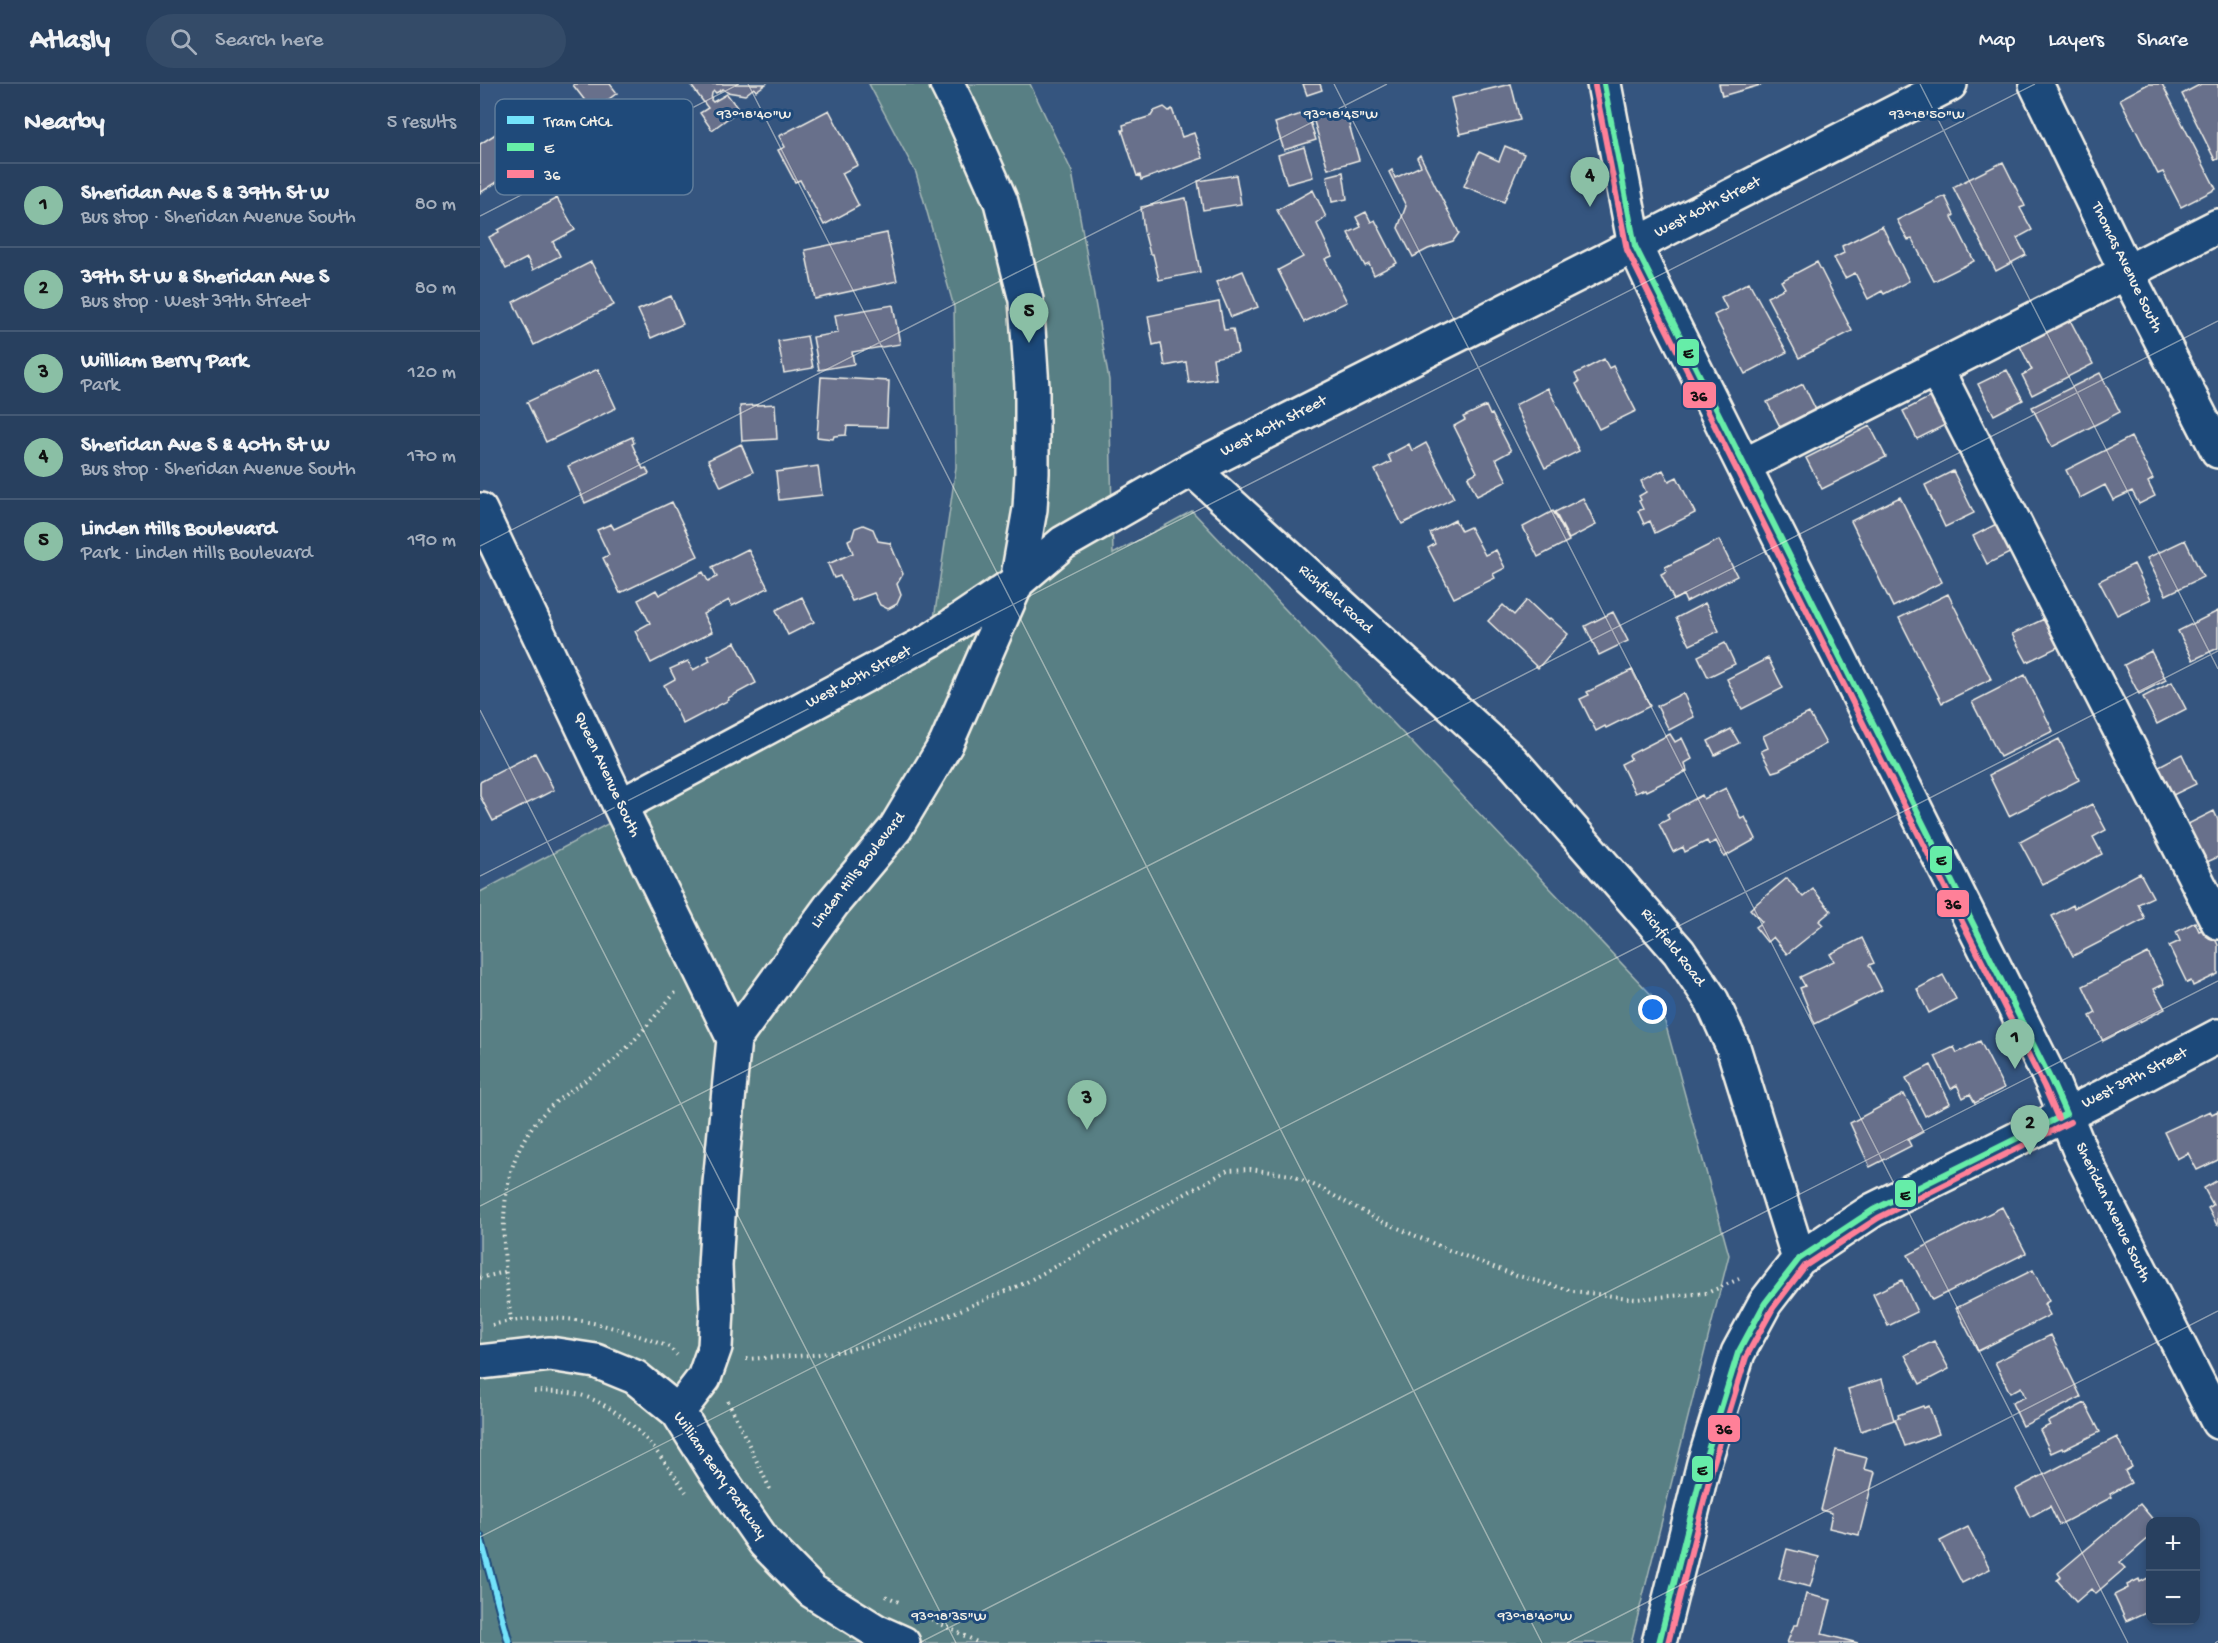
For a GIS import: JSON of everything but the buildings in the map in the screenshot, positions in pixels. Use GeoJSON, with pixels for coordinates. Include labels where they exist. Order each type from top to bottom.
{"type":"FeatureCollection","features":[{"type":"Feature","properties":{"kind":"street","name":"Linden Hills Boulevard"},"geometry":{"type":"LineString","coordinates":[[734,1040],[834,903],[895,829],[946,744],[1017,582],[1030,509],[1032,473],[1032,387],[1026,300],[1001,202],[947,84]]}},
{"type":"Feature","properties":{"kind":"street","name":"Sheridan Avenue South"},"geometry":{"type":"LineString","coordinates":[[1604,84],[1635,246],[2042,1061],[2080,1151],[2218,1422]]}},
{"type":"Feature","properties":{"kind":"street","name":"West 40th Street"},"geometry":{"type":"LineString","coordinates":[[620,806],[931,640],[1017,582],[1063,543],[1192,469],[1950,84]]}},
{"type":"Feature","properties":{"kind":"street","name":"Thomas Avenue South"},"geometry":{"type":"LineString","coordinates":[[2036,84],[2127,273],[2218,451]]}},
{"type":"Feature","properties":{"kind":"street"},"geometry":{"type":"LineString","coordinates":[[1745,465],[2218,226]]}},
{"type":"Feature","properties":{"kind":"street"},"geometry":{"type":"LineString","coordinates":[[1936,369],[2218,922]]}},
{"type":"Feature","properties":{"kind":"street","name":"Richfield Road"},"geometry":{"type":"LineString","coordinates":[[1192,469],[1512,761],[1679,952],[1712,1001],[1733,1047],[1799,1259]]}},
{"type":"Feature","properties":{"kind":"street","name":"Queen Avenue South"},"geometry":{"type":"LineString","coordinates":[[480,510],[734,1040]]}},
{"type":"Feature","properties":{"kind":"street","name":"West 39th Street"},"geometry":{"type":"LineString","coordinates":[[1799,1259],[1873,1210],[2218,1036]]}},
{"type":"Feature","properties":{"kind":"street"},"geometry":{"type":"LineString","coordinates":[[678,1412],[704,1378],[715,1347],[720,1184],[734,1040]]}},
{"type":"Feature","properties":{"kind":"street"},"geometry":{"type":"LineString","coordinates":[[1659,1643],[1704,1463],[1738,1353],[1765,1303],[1799,1259]]}},
{"type":"Feature","properties":{"kind":"street","name":"William Berry Parkway"},"geometry":{"type":"LineString","coordinates":[[485,1360],[550,1354],[596,1361],[635,1377],[678,1412],[713,1468],[765,1543],[812,1591],[876,1631],[903,1643]]}},
{"type":"Feature","properties":{"kind":"path"},"geometry":{"type":"LineString","coordinates":[[511,1321],[505,1272],[504,1210],[512,1167],[524,1136],[543,1114],[615,1059],[683,986]]}},
{"type":"Feature","properties":{"kind":"path"},"geometry":{"type":"LineString","coordinates":[[743,1360],[812,1355],[843,1350],[875,1343],[934,1321],[1024,1283],[1228,1170],[1250,1169],[1291,1175],[1377,1219],[1446,1249],[1515,1275],[1573,1290],[1636,1299],[1707,1293],[1736,1282],[1744,1274]]}},
{"type":"Feature","properties":{"kind":"path"},"geometry":{"type":"LineString","coordinates":[[480,1278],[505,1272]]}},
{"type":"Feature","properties":{"kind":"path"},"geometry":{"type":"LineString","coordinates":[[531,1391],[582,1396],[617,1411],[646,1437],[693,1500]]}},
{"type":"Feature","properties":{"kind":"path"},"geometry":{"type":"LineString","coordinates":[[726,1398],[775,1498]]}},
{"type":"Feature","properties":{"kind":"path"},"geometry":{"type":"LineString","coordinates":[[877,1591],[908,1607]]}},
{"type":"Feature","properties":{"kind":"path"},"geometry":{"type":"LineString","coordinates":[[918,1612],[979,1643]]}},
{"type":"Feature","properties":{"kind":"green space"},"geometry":{"type":"Polygon","coordinates":[[[869,84],[1030,84],[1072,172],[1109,380],[1113,554],[1192,511],[1660,1004],[1729,1255],[1631,1643],[480,1643],[480,892],[939,647],[931,640],[956,467],[954,307],[916,173],[869,84]]]}},
{"type":"Feature","properties":{"kind":"tram line","name":"CHCL"},"geometry":{"type":"LineString","coordinates":[[480,1536],[509,1643]]}},
{"type":"Feature","properties":{"kind":"transit line","name":"E"},"geometry":{"type":"LineString","coordinates":[[1604,84],[1635,246],[2066,1114]]}},
{"type":"Feature","properties":{"kind":"transit line","name":"36"},"geometry":{"type":"LineString","coordinates":[[1595,86],[1627,250],[2058,1118]]}},
{"type":"Feature","properties":{"kind":"transit line","name":"E"},"geometry":{"type":"LineString","coordinates":[[1659,1643],[1704,1463],[1738,1353],[1765,1303],[1799,1259],[1873,1210],[2066,1114]]}},
{"type":"Feature","properties":{"kind":"transit line","name":"36"},"geometry":{"type":"LineString","coordinates":[[1668,1643],[1713,1465],[1746,1357],[1773,1308],[1805,1266],[1878,1218],[2070,1122]]}},
{"type":"Feature","properties":{"kind":"place","name":"Sheridan Ave S & 40th St W"},"geometry":{"type":"Point","coordinates":[1590,207]}},
{"type":"Feature","properties":{"kind":"place","name":"Linden Hills Boulevard"},"geometry":{"type":"Point","coordinates":[1029,343]}},
{"type":"Feature","properties":{"kind":"place","name":"Sheridan Ave S & 39th St W"},"geometry":{"type":"Point","coordinates":[2015,1069]}},
{"type":"Feature","properties":{"kind":"place","name":"William Berry Park"},"geometry":{"type":"Point","coordinates":[1087,1130]}},
{"type":"Feature","properties":{"kind":"place","name":"39th St W & Sheridan Ave S"},"geometry":{"type":"Point","coordinates":[2030,1155]}}]}
